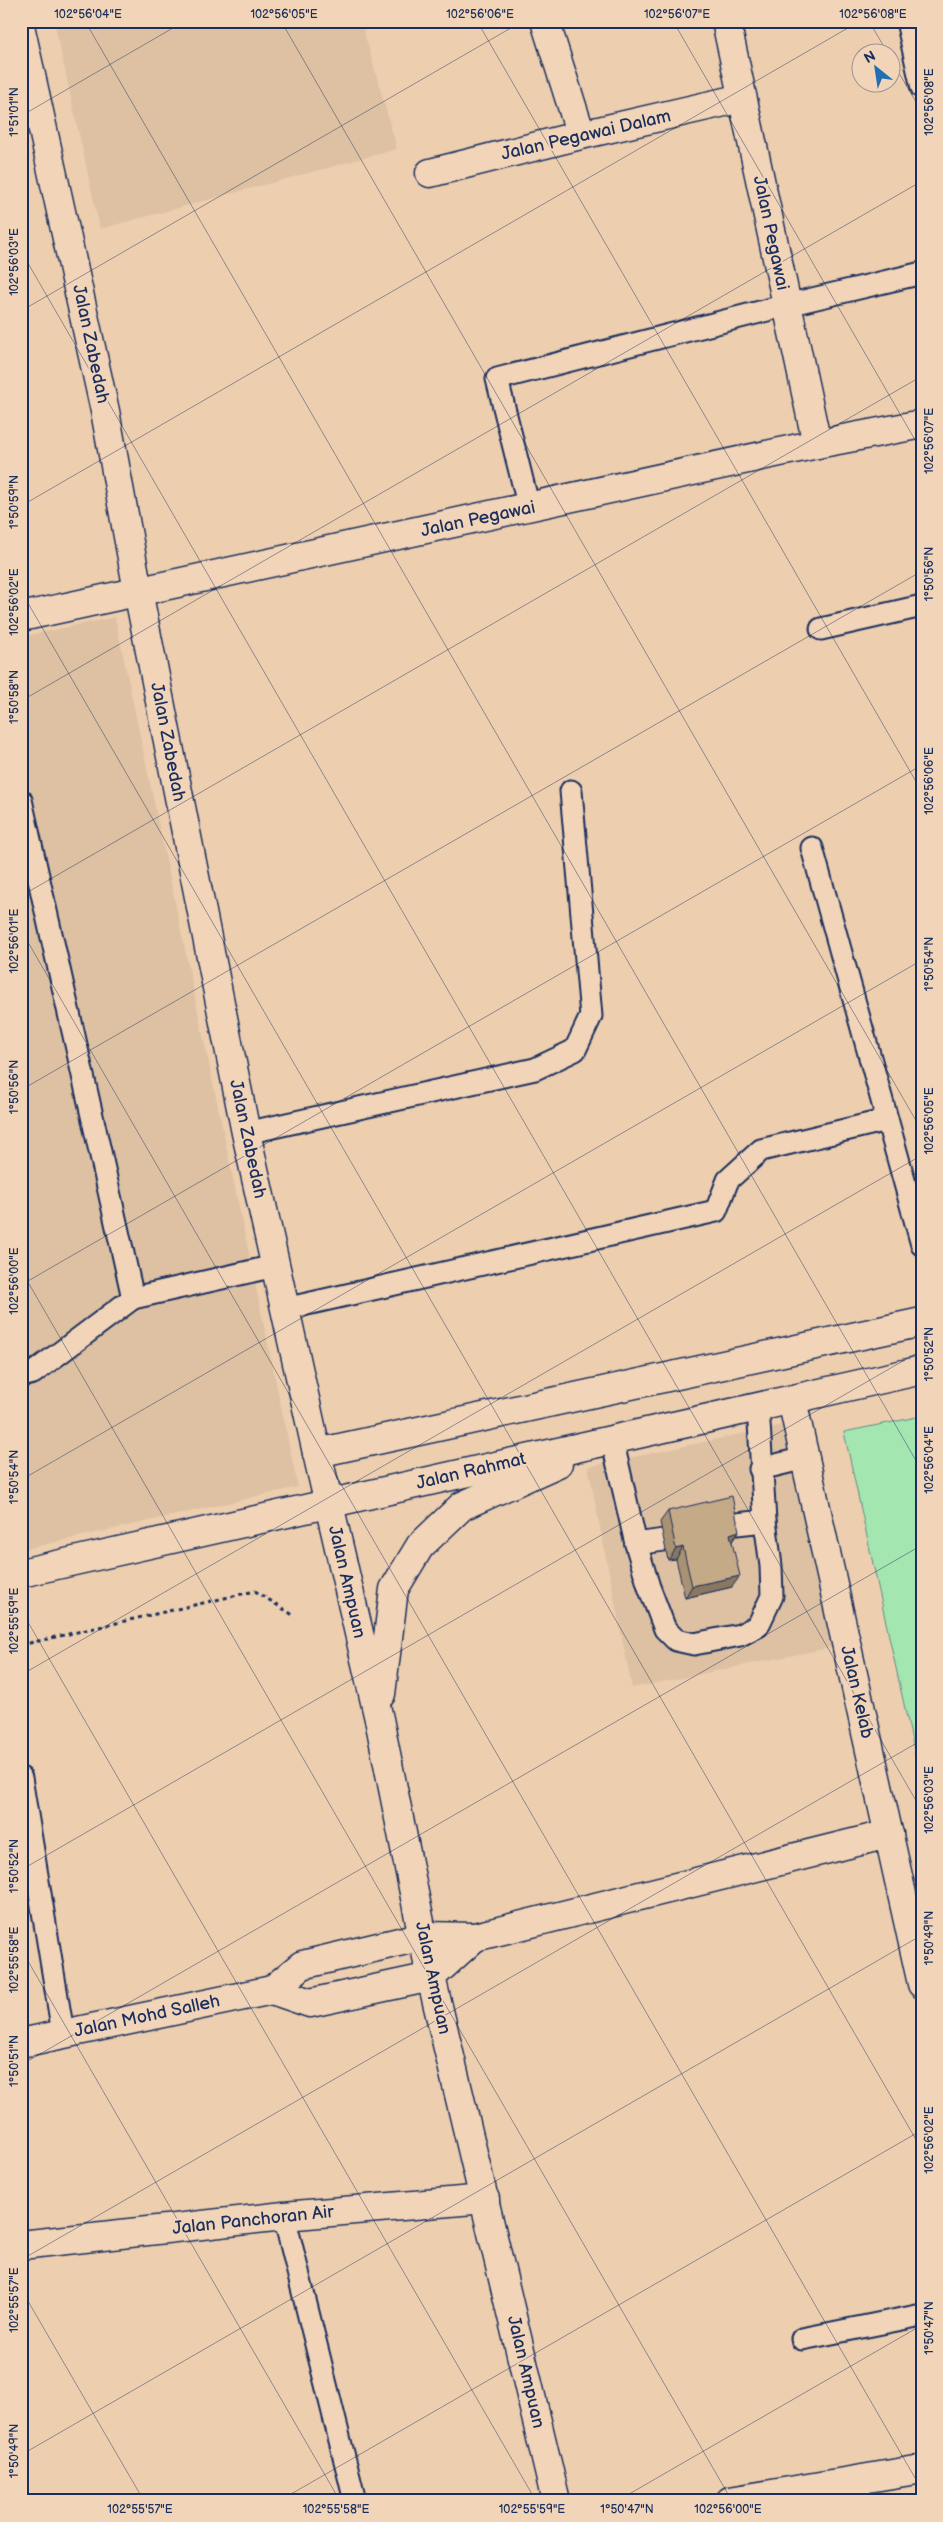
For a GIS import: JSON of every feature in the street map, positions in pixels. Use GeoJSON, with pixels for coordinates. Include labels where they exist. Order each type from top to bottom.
{"type":"FeatureCollection","features":[{"type":"Feature","properties":{"kind":"main road"},"geometry":{"type":"LineString","coordinates":[[545,21],[581,135]]}},
{"type":"Feature","properties":{"kind":"main road","name":"Jalan Pegawai"},"geometry":{"type":"LineString","coordinates":[[726,21],[817,444]]}},
{"type":"Feature","properties":{"kind":"main road","name":"Jalan Zabedah"},"geometry":{"type":"LineString","coordinates":[[21,30],[105,411],[138,591],[246,1132],[317,1453]]}},
{"type":"Feature","properties":{"kind":"main road","name":"Jalan Pegawai Dalam"},"geometry":{"type":"LineString","coordinates":[[430,173],[581,135],[742,98]]}},
{"type":"Feature","properties":{"kind":"main road","name":"Jalan Pegawai"},"geometry":{"type":"LineString","coordinates":[[21,617],[817,444],[921,425]]}},
{"type":"Feature","properties":{"kind":"main road"},"geometry":{"type":"LineString","coordinates":[[317,1453],[922,1322]]}},
{"type":"Feature","properties":{"kind":"main road","name":"Jalan Rahmat"},"geometry":{"type":"LineString","coordinates":[[21,1573],[922,1370]]}},
{"type":"Feature","properties":{"kind":"main road","name":"Jalan Kelab"},"geometry":{"type":"LineString","coordinates":[[792,1400],[922,1984]]}},
{"type":"Feature","properties":{"kind":"main road"},"geometry":{"type":"LineString","coordinates":[[379,1719],[386,1640],[394,1589],[420,1546],[462,1506],[612,1440]]}},
{"type":"Feature","properties":{"kind":"main road","name":"Jalan Ampuan"},"geometry":{"type":"LineString","coordinates":[[317,1453],[379,1719],[431,1977],[556,2501]]}},
{"type":"Feature","properties":{"kind":"main road"},"geometry":{"type":"LineString","coordinates":[[272,1990],[302,1965],[424,1936],[475,1937],[889,1834]]}},
{"type":"Feature","properties":{"kind":"main road"},"geometry":{"type":"LineString","coordinates":[[272,1990],[310,2003],[431,1977],[475,1937]]}},
{"type":"Feature","properties":{"kind":"main road","name":"Jalan Mohd Salleh"},"geometry":{"type":"LineString","coordinates":[[21,2043],[272,1990]]}},
{"type":"Feature","properties":{"kind":"main road","name":"Jalan Panchoran Air"},"geometry":{"type":"LineString","coordinates":[[21,2245],[284,2216],[485,2199]]}},
{"type":"Feature","properties":{"kind":"main road"},"geometry":{"type":"LineString","coordinates":[[730,2501],[922,2469]]}},
{"type":"Feature","properties":{"kind":"lane"},"geometry":{"type":"LineString","coordinates":[[907,21],[922,88]]}},
{"type":"Feature","properties":{"kind":"lane"},"geometry":{"type":"LineString","coordinates":[[529,508],[497,379],[787,305],[922,273]]}},
{"type":"Feature","properties":{"kind":"lane"},"geometry":{"type":"LineString","coordinates":[[821,629],[922,606]]}},
{"type":"Feature","properties":{"kind":"lane"},"geometry":{"type":"LineString","coordinates":[[246,1132],[535,1069],[575,1050],[592,1016],[571,791]]}},
{"type":"Feature","properties":{"kind":"lane"},"geometry":{"type":"LineString","coordinates":[[21,800],[133,1298]]}},
{"type":"Feature","properties":{"kind":"lane"},"geometry":{"type":"LineString","coordinates":[[812,848],[922,1245]]}},
{"type":"Feature","properties":{"kind":"lane"},"geometry":{"type":"LineString","coordinates":[[285,1309],[716,1210],[728,1180],[761,1150],[887,1120]]}},
{"type":"Feature","properties":{"kind":"lane"},"geometry":{"type":"LineString","coordinates":[[21,1376],[33,1374],[133,1298],[276,1266]]}},
{"type":"Feature","properties":{"kind":"lane"},"geometry":{"type":"LineString","coordinates":[[612,1440],[636,1544],[649,1587],[665,1629],[676,1640],[694,1644],[740,1635],[758,1626],[772,1596],[771,1566],[760,1469],[758,1408]]}},
{"type":"Feature","properties":{"kind":"lane"},"geometry":{"type":"LineString","coordinates":[[760,1469],[805,1458]]}},
{"type":"Feature","properties":{"kind":"lane"},"geometry":{"type":"LineString","coordinates":[[728,1525],[765,1521]]}},
{"type":"Feature","properties":{"kind":"lane"},"geometry":{"type":"LineString","coordinates":[[636,1544],[664,1540]]}},
{"type":"Feature","properties":{"kind":"lane"},"geometry":{"type":"LineString","coordinates":[[21,1778],[63,2033]]}},
{"type":"Feature","properties":{"kind":"lane"},"geometry":{"type":"LineString","coordinates":[[284,2216],[356,2501]]}},
{"type":"Feature","properties":{"kind":"lane"},"geometry":{"type":"LineString","coordinates":[[802,2339],[922,2315]]}},
{"type":"Feature","properties":{"kind":"path"},"geometry":{"type":"LineString","coordinates":[[21,1645],[255,1591],[293,1614]]}},
{"type":"Feature","properties":{"kind":"shaded area"},"geometry":{"type":"Polygon","coordinates":[[[54,21],[361,21],[397,149],[100,229],[54,21]]]}},
{"type":"Feature","properties":{"kind":"shaded area"},"geometry":{"type":"Polygon","coordinates":[[[115,617],[298,1487],[21,1550],[21,637],[115,617]]]}},
{"type":"Feature","properties":{"kind":"shaded area"},"geometry":{"type":"Polygon","coordinates":[[[783,1425],[834,1647],[632,1688],[588,1467],[783,1425]]]}},
{"type":"Feature","properties":{"kind":"green space"},"geometry":{"type":"Polygon","coordinates":[[[922,1416],[922,1786],[844,1432],[922,1416]]]}},
{"type":"Feature","properties":{"kind":"building"},"geometry":{"type":"Polygon","coordinates":[[[732,1496],[739,1531],[730,1534],[740,1576],[692,1586],[683,1547],[676,1549],[668,1511],[732,1496]]]}}]}
